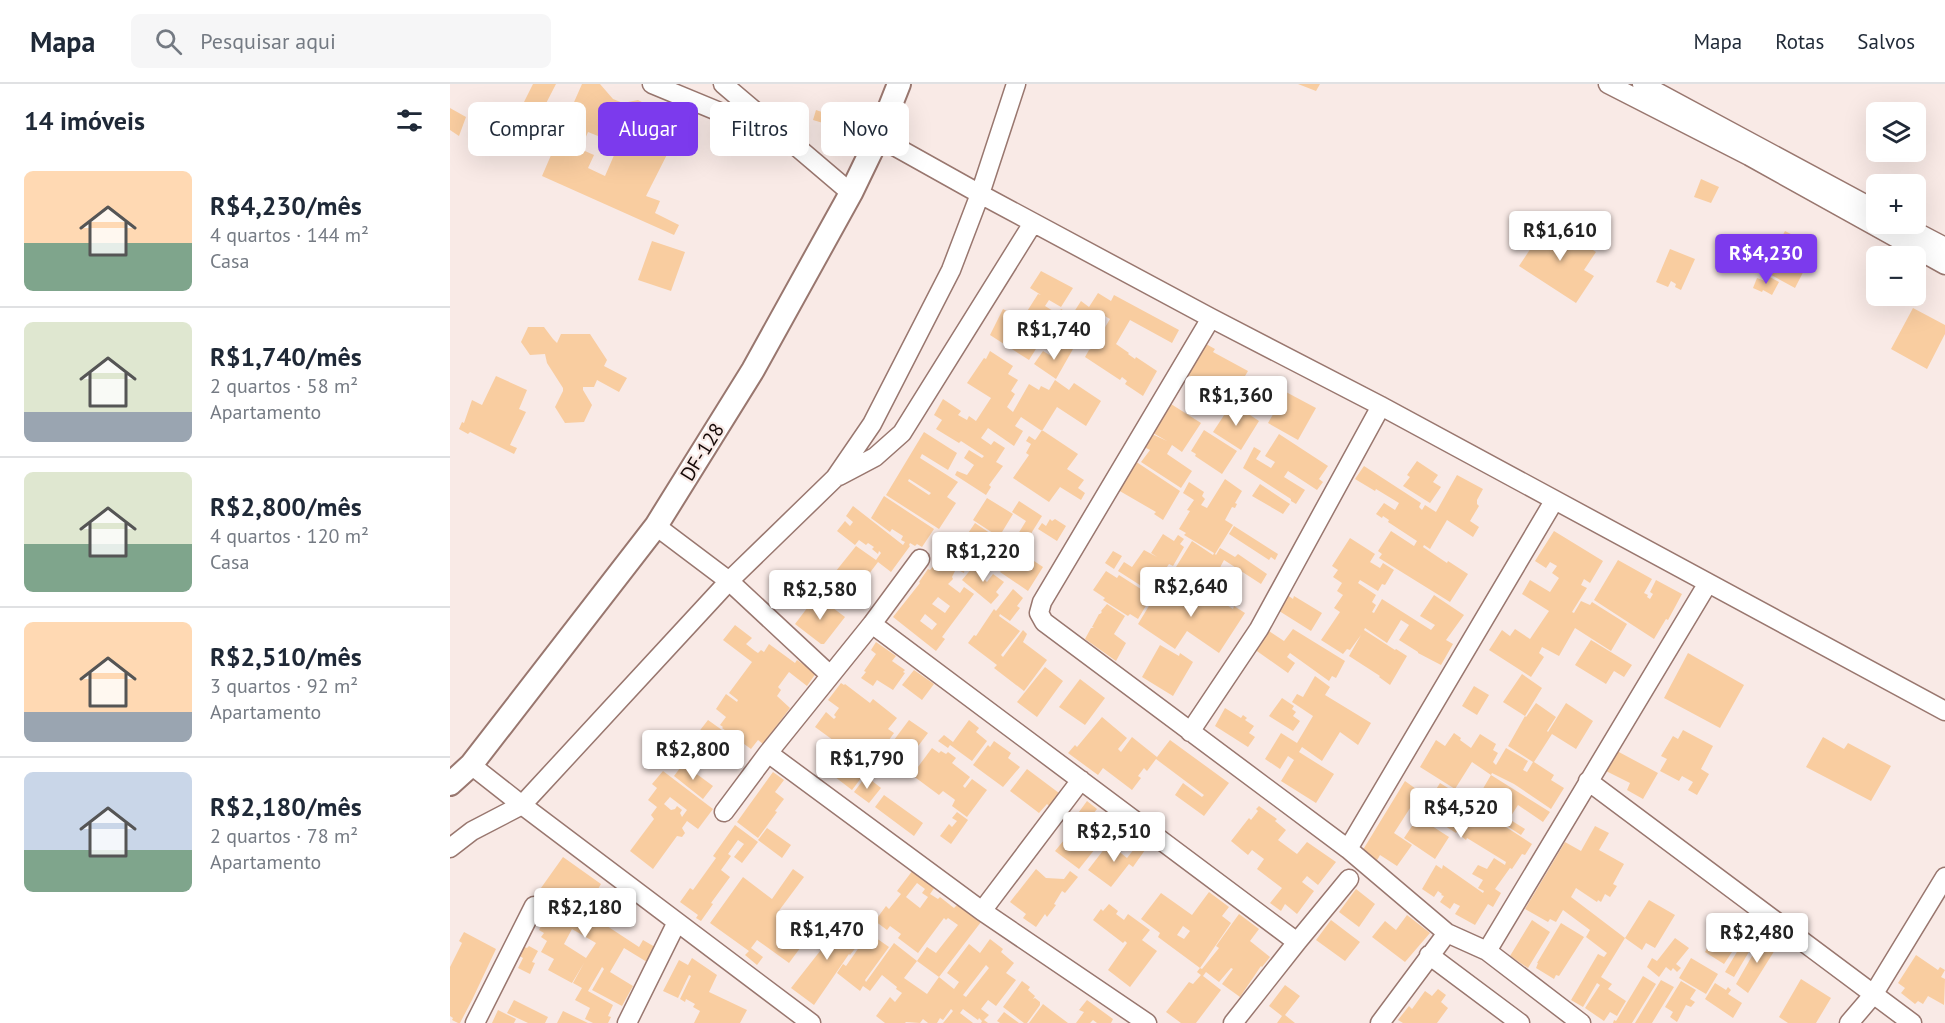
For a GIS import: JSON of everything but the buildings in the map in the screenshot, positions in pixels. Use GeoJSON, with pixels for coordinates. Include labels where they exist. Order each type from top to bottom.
{"type":"FeatureCollection","features":[{"type":"Feature","properties":{"kind":"main road","name":"DF-128"},"geometry":{"type":"LineString","coordinates":[[892,102],[899,84]]}},
{"type":"Feature","properties":{"kind":"main road","name":"DF-128"},"geometry":{"type":"LineString","coordinates":[[450,784],[471,765],[656,525],[753,370],[851,193],[869,156]]}},
{"type":"Feature","properties":{"kind":"street"},"geometry":{"type":"LineString","coordinates":[[652,84],[710,108]]}},
{"type":"Feature","properties":{"kind":"street"},"geometry":{"type":"LineString","coordinates":[[723,84],[744,102]]}},
{"type":"Feature","properties":{"kind":"street"},"geometry":{"type":"LineString","coordinates":[[450,848],[472,831],[522,805],[729,581],[835,478],[872,424],[946,280],[980,194],[1016,84]]}},
{"type":"Feature","properties":{"kind":"street"},"geometry":{"type":"LineString","coordinates":[[1608,84],[1749,156],[1945,265]]}},
{"type":"Feature","properties":{"kind":"street"},"geometry":{"type":"LineString","coordinates":[[1642,84],[1866,205]]}},
{"type":"Feature","properties":{"kind":"street"},"geometry":{"type":"LineString","coordinates":[[909,154],[1033,223],[1381,406],[1945,711]]}},
{"type":"Feature","properties":{"kind":"street"},"geometry":{"type":"LineString","coordinates":[[808,156],[851,193]]}},
{"type":"Feature","properties":{"kind":"street"},"geometry":{"type":"LineString","coordinates":[[835,478],[875,457],[902,432],[1033,223]]}},
{"type":"Feature","properties":{"kind":"street"},"geometry":{"type":"LineString","coordinates":[[1920,234],[1945,247]]}},
{"type":"Feature","properties":{"kind":"street"},"geometry":{"type":"LineString","coordinates":[[1211,318],[1042,602],[1040,613],[1044,622],[1348,849],[1447,933],[1487,951],[1581,1023]]}},
{"type":"Feature","properties":{"kind":"street"},"geometry":{"type":"LineString","coordinates":[[1190,732],[1259,628],[1381,406]]}},
{"type":"Feature","properties":{"kind":"street"},"geometry":{"type":"LineString","coordinates":[[1348,849],[1554,501]]}},
{"type":"Feature","properties":{"kind":"street"},"geometry":{"type":"LineString","coordinates":[[656,525],[729,581],[830,675]]}},
{"type":"Feature","properties":{"kind":"street"},"geometry":{"type":"LineString","coordinates":[[724,812],[768,753],[872,624],[920,559]]}},
{"type":"Feature","properties":{"kind":"street"},"geometry":{"type":"LineString","coordinates":[[1487,951],[1708,583]]}},
{"type":"Feature","properties":{"kind":"street"},"geometry":{"type":"LineString","coordinates":[[872,624],[1297,942]]}},
{"type":"Feature","properties":{"kind":"street"},"geometry":{"type":"LineString","coordinates":[[768,753],[982,911],[1147,1023]]}},
{"type":"Feature","properties":{"kind":"street"},"geometry":{"type":"LineString","coordinates":[[471,765],[811,1023]]}},
{"type":"Feature","properties":{"kind":"street"},"geometry":{"type":"LineString","coordinates":[[982,911],[1081,780]]}},
{"type":"Feature","properties":{"kind":"street"},"geometry":{"type":"LineString","coordinates":[[1588,782],[1912,1023]]}},
{"type":"Feature","properties":{"kind":"street"},"geometry":{"type":"LineString","coordinates":[[1849,1023],[1873,995],[1945,877]]}},
{"type":"Feature","properties":{"kind":"street"},"geometry":{"type":"LineString","coordinates":[[1233,1023],[1349,879]]}},
{"type":"Feature","properties":{"kind":"street"},"geometry":{"type":"LineString","coordinates":[[475,1023],[534,906]]}},
{"type":"Feature","properties":{"kind":"street"},"geometry":{"type":"LineString","coordinates":[[627,1023],[677,922]]}},
{"type":"Feature","properties":{"kind":"street"},"geometry":{"type":"LineString","coordinates":[[1380,1023],[1447,933]]}},
{"type":"Feature","properties":{"kind":"street"},"geometry":{"type":"LineString","coordinates":[[1429,955],[1520,1023]]}}]}
